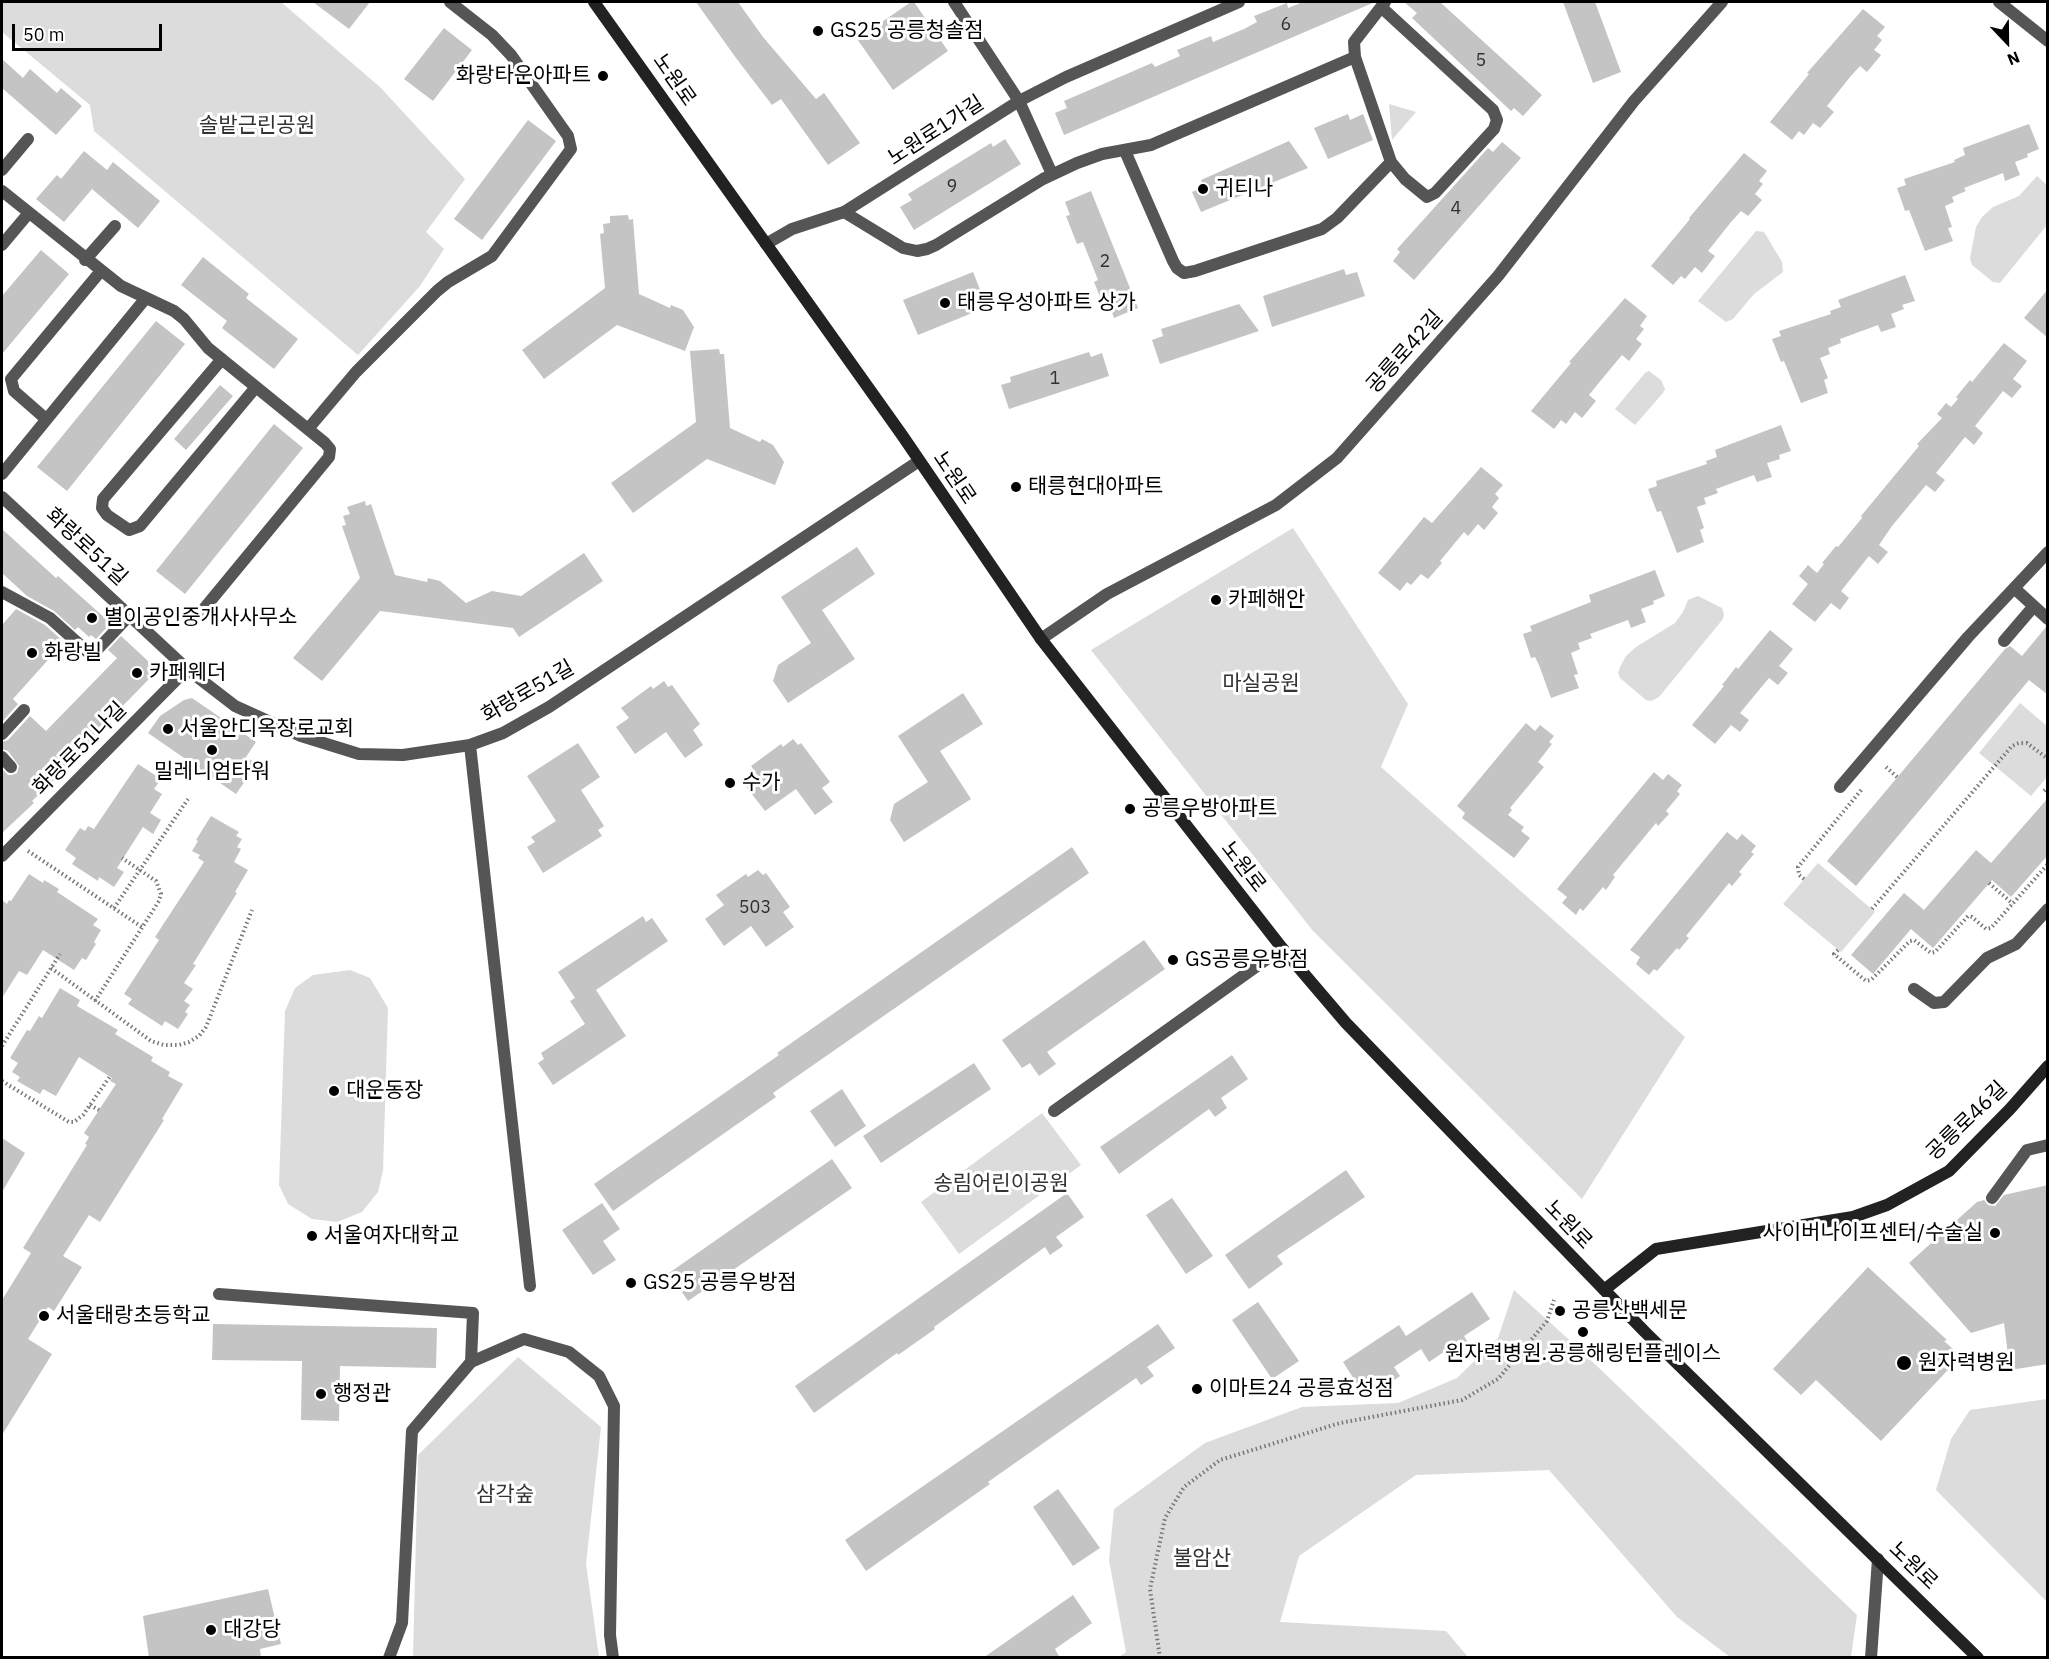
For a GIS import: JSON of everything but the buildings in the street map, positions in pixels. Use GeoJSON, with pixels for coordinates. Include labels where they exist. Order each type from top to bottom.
{"type":"FeatureCollection","features":[{"type":"Feature","properties":{"kind":"main road","name":"노원로"},"geometry":{"type":"LineString","coordinates":[[594,2],[919,461],[1041,639],[1282,948],[1346,1023],[1604,1290],[1978,1658]]}},
{"type":"Feature","properties":{"kind":"main road","name":"공릉로46길"},"geometry":{"type":"LineString","coordinates":[[1604,1290],[1656,1249],[1852,1217],[1887,1205],[1949,1171],[2010,1109],[2048,1066]]}},
{"type":"Feature","properties":{"kind":"street"},"geometry":{"type":"LineString","coordinates":[[308,429],[356,372],[437,291],[448,282],[480,266],[492,256],[572,149],[568,136],[511,55],[492,35],[450,2]]}},
{"type":"Feature","properties":{"kind":"street","name":"노원로1가길"},"geometry":{"type":"LineString","coordinates":[[766,244],[792,229],[844,212],[1019,101],[954,2]]}},
{"type":"Feature","properties":{"kind":"street"},"geometry":{"type":"LineString","coordinates":[[1052,174],[1019,101],[1066,76],[1239,2]]}},
{"type":"Feature","properties":{"kind":"street","name":"공릉로42길"},"geometry":{"type":"LineString","coordinates":[[1041,639],[1107,594],[1276,505],[1337,458],[1498,276],[1634,101],[1722,2]]}},
{"type":"Feature","properties":{"kind":"street"},"geometry":{"type":"LineString","coordinates":[[1999,2],[2048,41]]}},
{"type":"Feature","properties":{"kind":"street"},"geometry":{"type":"LineString","coordinates":[[1383,4],[1493,110],[1497,120],[1494,129],[1431,196],[1427,197],[1398,172],[1391,162],[1355,57],[1354,42],[1383,4]]}},
{"type":"Feature","properties":{"kind":"street"},"geometry":{"type":"LineString","coordinates":[[844,212],[903,248],[917,251],[927,249],[936,246],[1052,174],[1087,159],[1150,145],[1355,57]]}},
{"type":"Feature","properties":{"kind":"street"},"geometry":{"type":"LineString","coordinates":[[2,170],[28,139]]}},
{"type":"Feature","properties":{"kind":"street"},"geometry":{"type":"LineString","coordinates":[[1125,151],[1173,261],[1184,273],[1322,228],[1337,218],[1391,162]]}},
{"type":"Feature","properties":{"kind":"street"},"geometry":{"type":"LineString","coordinates":[[2,191],[100,272],[145,299],[174,311],[184,319],[208,348],[329,447],[329,457],[193,621]]}},
{"type":"Feature","properties":{"kind":"street"},"geometry":{"type":"LineString","coordinates":[[2,245],[28,214]]}},
{"type":"Feature","properties":{"kind":"street"},"geometry":{"type":"LineString","coordinates":[[85,260],[115,226]]}},
{"type":"Feature","properties":{"kind":"street"},"geometry":{"type":"LineString","coordinates":[[46,419],[14,391],[11,379],[100,272]]}},
{"type":"Feature","properties":{"kind":"street"},"geometry":{"type":"LineString","coordinates":[[2,474],[145,299]]}},
{"type":"Feature","properties":{"kind":"street"},"geometry":{"type":"LineString","coordinates":[[222,359],[103,499],[102,508],[107,515],[129,530],[140,526],[256,387]]}},
{"type":"Feature","properties":{"kind":"street","name":"화랑로51길"},"geometry":{"type":"LineString","coordinates":[[2,497],[187,669],[235,706],[301,736],[359,754],[403,755],[470,745],[502,733],[549,707],[919,461]]}},
{"type":"Feature","properties":{"kind":"street"},"geometry":{"type":"LineString","coordinates":[[1840,787],[1968,637],[2048,552]]}},
{"type":"Feature","properties":{"kind":"street"},"geometry":{"type":"LineString","coordinates":[[2014,588],[2048,619]]}},
{"type":"Feature","properties":{"kind":"street"},"geometry":{"type":"LineString","coordinates":[[2,592],[50,618],[90,654],[95,652],[130,615]]}},
{"type":"Feature","properties":{"kind":"street"},"geometry":{"type":"LineString","coordinates":[[2004,641],[2034,606]]}},
{"type":"Feature","properties":{"kind":"street","name":"화랑로51나길"},"geometry":{"type":"LineString","coordinates":[[2,856],[187,669]]}},
{"type":"Feature","properties":{"kind":"street"},"geometry":{"type":"LineString","coordinates":[[2,734],[24,710]]}},
{"type":"Feature","properties":{"kind":"street"},"geometry":{"type":"LineString","coordinates":[[470,745],[530,1286]]}},
{"type":"Feature","properties":{"kind":"street"},"geometry":{"type":"LineString","coordinates":[[2,757],[11,766]]}},
{"type":"Feature","properties":{"kind":"street"},"geometry":{"type":"LineString","coordinates":[[1914,989],[1934,1003],[1944,1002],[1987,958],[2016,944],[2048,909]]}},
{"type":"Feature","properties":{"kind":"street"},"geometry":{"type":"LineString","coordinates":[[1054,1111],[1282,948]]}},
{"type":"Feature","properties":{"kind":"street"},"geometry":{"type":"LineString","coordinates":[[1992,1198],[2027,1150],[2048,1145]]}},
{"type":"Feature","properties":{"kind":"street"},"geometry":{"type":"LineString","coordinates":[[219,1294],[473,1313],[471,1362]]}},
{"type":"Feature","properties":{"kind":"street"},"geometry":{"type":"LineString","coordinates":[[389,1658],[402,1623],[412,1431],[471,1362],[524,1339],[569,1352],[599,1376],[614,1406],[610,1635],[613,1658]]}},
{"type":"Feature","properties":{"kind":"street"},"geometry":{"type":"LineString","coordinates":[[1871,1658],[1878,1559]]}},
{"type":"Feature","properties":{"kind":"path"},"geometry":{"type":"LineString","coordinates":[[1872,909],[2012,746],[2027,743],[2048,759]]}},
{"type":"Feature","properties":{"kind":"path"},"geometry":{"type":"LineString","coordinates":[[1886,767],[1897,777]]}},
{"type":"Feature","properties":{"kind":"path"},"geometry":{"type":"LineString","coordinates":[[1804,879],[1799,875],[1798,867],[1863,787]]}},
{"type":"Feature","properties":{"kind":"path"},"geometry":{"type":"LineString","coordinates":[[114,908],[188,799]]}},
{"type":"Feature","properties":{"kind":"path"},"geometry":{"type":"LineString","coordinates":[[28,851],[142,927]]}},
{"type":"Feature","properties":{"kind":"path"},"geometry":{"type":"LineString","coordinates":[[96,1001],[159,901],[161,894],[156,881],[122,858]]}},
{"type":"Feature","properties":{"kind":"path"},"geometry":{"type":"LineString","coordinates":[[1838,950],[1834,954],[1866,981],[1875,978],[1894,952],[1914,940],[1931,952],[1935,952],[1968,916],[1972,916],[1986,929],[1991,928],[2048,864]]}},
{"type":"Feature","properties":{"kind":"path"},"geometry":{"type":"LineString","coordinates":[[1989,883],[2013,904]]}},
{"type":"Feature","properties":{"kind":"path"},"geometry":{"type":"LineString","coordinates":[[51,968],[151,1041],[164,1046],[179,1045],[199,1036],[211,1017],[252,910]]}},
{"type":"Feature","properties":{"kind":"path"},"geometry":{"type":"LineString","coordinates":[[2,1043],[60,954]]}},
{"type":"Feature","properties":{"kind":"path"},"geometry":{"type":"LineString","coordinates":[[2,1081],[69,1122],[79,1119],[111,1075]]}},
{"type":"Feature","properties":{"kind":"path"},"geometry":{"type":"LineString","coordinates":[[90,1105],[99,1110]]}},
{"type":"Feature","properties":{"kind":"path"},"geometry":{"type":"LineString","coordinates":[[1160,1658],[1150,1589],[1166,1518],[1184,1487],[1220,1460],[1340,1423],[1462,1400],[1498,1379],[1547,1321],[1554,1300]]}},
{"type":"Feature","properties":{"kind":"green space","name":"솔밭근린공원"},"geometry":{"type":"Polygon","coordinates":[[[2,2],[281,2],[380,87],[465,179],[426,232],[444,249],[420,286],[358,355],[94,131],[90,105],[2,32],[2,2]]]}},
{"type":"Feature","properties":{"kind":"green space"},"geometry":{"type":"Polygon","coordinates":[[[1389,104],[1416,112],[1392,140],[1389,104]]]}},
{"type":"Feature","properties":{"kind":"green space"},"geometry":{"type":"Polygon","coordinates":[[[2037,176],[2047,185],[2047,225],[2000,283],[1993,282],[1972,265],[1970,258],[1976,227],[1982,217],[1993,207],[2019,196],[2037,176]]]}},
{"type":"Feature","properties":{"kind":"green space"},"geometry":{"type":"Polygon","coordinates":[[[1756,231],[1764,232],[1766,235],[1782,262],[1783,272],[1754,294],[1733,319],[1726,322],[1698,301],[1756,231]]]}},
{"type":"Feature","properties":{"kind":"green space"},"geometry":{"type":"Polygon","coordinates":[[[1649,371],[1661,380],[1665,389],[1635,425],[1615,409],[1649,371]]]}},
{"type":"Feature","properties":{"kind":"green space","name":"마실공원"},"geometry":{"type":"Polygon","coordinates":[[[1293,528],[1408,704],[1381,767],[1685,1037],[1582,1199],[1313,931],[1091,650],[1293,528]]]}},
{"type":"Feature","properties":{"kind":"green space"},"geometry":{"type":"Polygon","coordinates":[[[1698,596],[1722,608],[1723,619],[1659,697],[1651,701],[1646,700],[1620,678],[1618,673],[1620,667],[1626,656],[1636,647],[1675,623],[1688,600],[1698,596]]]}},
{"type":"Feature","properties":{"kind":"green space"},"geometry":{"type":"Polygon","coordinates":[[[2020,703],[2047,726],[2047,777],[2031,796],[1979,753],[2020,703]]]}},
{"type":"Feature","properties":{"kind":"green space"},"geometry":{"type":"Polygon","coordinates":[[[1818,863],[1875,912],[1841,952],[1783,904],[1818,863]]]}},
{"type":"Feature","properties":{"kind":"green space","name":"대운동장"},"geometry":{"type":"Polygon","coordinates":[[[350,970],[370,978],[388,1008],[383,1171],[378,1192],[362,1212],[337,1222],[312,1219],[288,1204],[279,1185],[285,1011],[295,988],[313,975],[350,970]]]}},
{"type":"Feature","properties":{"kind":"green space","name":"송림어린이공원"},"geometry":{"type":"Polygon","coordinates":[[[1042,1113],[1081,1165],[959,1254],[921,1202],[1042,1113]]]}},
{"type":"Feature","properties":{"kind":"green space","name":"불암산"},"geometry":{"type":"Polygon","coordinates":[[[1514,1290],[1576,1346],[1857,1615],[1851,1657],[1730,1657],[1677,1617],[1549,1470],[1416,1475],[1299,1556],[1280,1622],[1446,1631],[1468,1657],[1119,1657],[1126,1652],[1109,1560],[1114,1509],[1205,1443],[1302,1407],[1398,1403],[1457,1378],[1498,1338],[1514,1290]]]}},
{"type":"Feature","properties":{"kind":"green space","name":"삼각숲"},"geometry":{"type":"Polygon","coordinates":[[[518,1357],[601,1427],[586,1564],[599,1657],[413,1657],[418,1455],[518,1357]]]}},
{"type":"Feature","properties":{"kind":"green space"},"geometry":{"type":"Polygon","coordinates":[[[2048,1399],[2047,1602],[1936,1490],[1951,1439],[1970,1410],[2048,1399]]]}},
{"type":"Feature","properties":{"kind":"place","name":"GS25 공릉청솔점"},"geometry":{"type":"Point","coordinates":[818,31]}},
{"type":"Feature","properties":{"kind":"place","name":"화랑타운아파트"},"geometry":{"type":"Point","coordinates":[603,76]}},
{"type":"Feature","properties":{"kind":"place","name":"귀티나"},"geometry":{"type":"Point","coordinates":[1203,189]}},
{"type":"Feature","properties":{"kind":"place","name":"태릉우성아파트 상가"},"geometry":{"type":"Point","coordinates":[945,303]}},
{"type":"Feature","properties":{"kind":"place","name":"태릉현대아파트"},"geometry":{"type":"Point","coordinates":[1016,487]}},
{"type":"Feature","properties":{"kind":"place","name":"카페해안"},"geometry":{"type":"Point","coordinates":[1216,600]}},
{"type":"Feature","properties":{"kind":"place","name":"별이공인중개사사무소"},"geometry":{"type":"Point","coordinates":[92,618]}},
{"type":"Feature","properties":{"kind":"place","name":"화랑빌"},"geometry":{"type":"Point","coordinates":[32,653]}},
{"type":"Feature","properties":{"kind":"place","name":"카페웨더"},"geometry":{"type":"Point","coordinates":[137,673]}},
{"type":"Feature","properties":{"kind":"place","name":"서울안디옥장로교회"},"geometry":{"type":"Point","coordinates":[168,729]}},
{"type":"Feature","properties":{"kind":"place","name":"밀레니엄타워"},"geometry":{"type":"Point","coordinates":[212,750]}},
{"type":"Feature","properties":{"kind":"place","name":"수가"},"geometry":{"type":"Point","coordinates":[730,783]}},
{"type":"Feature","properties":{"kind":"place","name":"공릉우방아파트"},"geometry":{"type":"Point","coordinates":[1130,809]}},
{"type":"Feature","properties":{"kind":"place","name":"GS공릉우방점"},"geometry":{"type":"Point","coordinates":[1173,960]}},
{"type":"Feature","properties":{"kind":"place","name":"대운동장"},"geometry":{"type":"Point","coordinates":[334,1091]}},
{"type":"Feature","properties":{"kind":"place","name":"사이버나이프센터/수술실"},"geometry":{"type":"Point","coordinates":[1995,1233]}},
{"type":"Feature","properties":{"kind":"place","name":"서울여자대학교"},"geometry":{"type":"Point","coordinates":[312,1236]}},
{"type":"Feature","properties":{"kind":"place","name":"GS25 공릉우방점"},"geometry":{"type":"Point","coordinates":[631,1283]}},
{"type":"Feature","properties":{"kind":"place","name":"공릉산백세문"},"geometry":{"type":"Point","coordinates":[1560,1311]}},
{"type":"Feature","properties":{"kind":"place","name":"서울태랑초등학교"},"geometry":{"type":"Point","coordinates":[44,1316]}},
{"type":"Feature","properties":{"kind":"place","name":"원자력병원.공릉해링턴플레이스"},"geometry":{"type":"Point","coordinates":[1583,1332]}},
{"type":"Feature","properties":{"kind":"place","name":"원자력병원"},"geometry":{"type":"Point","coordinates":[1904,1363]}},
{"type":"Feature","properties":{"kind":"place","name":"이마트24 공릉효성점"},"geometry":{"type":"Point","coordinates":[1197,1389]}},
{"type":"Feature","properties":{"kind":"place","name":"행정관"},"geometry":{"type":"Point","coordinates":[321,1394]}},
{"type":"Feature","properties":{"kind":"place","name":"대강당"},"geometry":{"type":"Point","coordinates":[211,1630]}}]}
